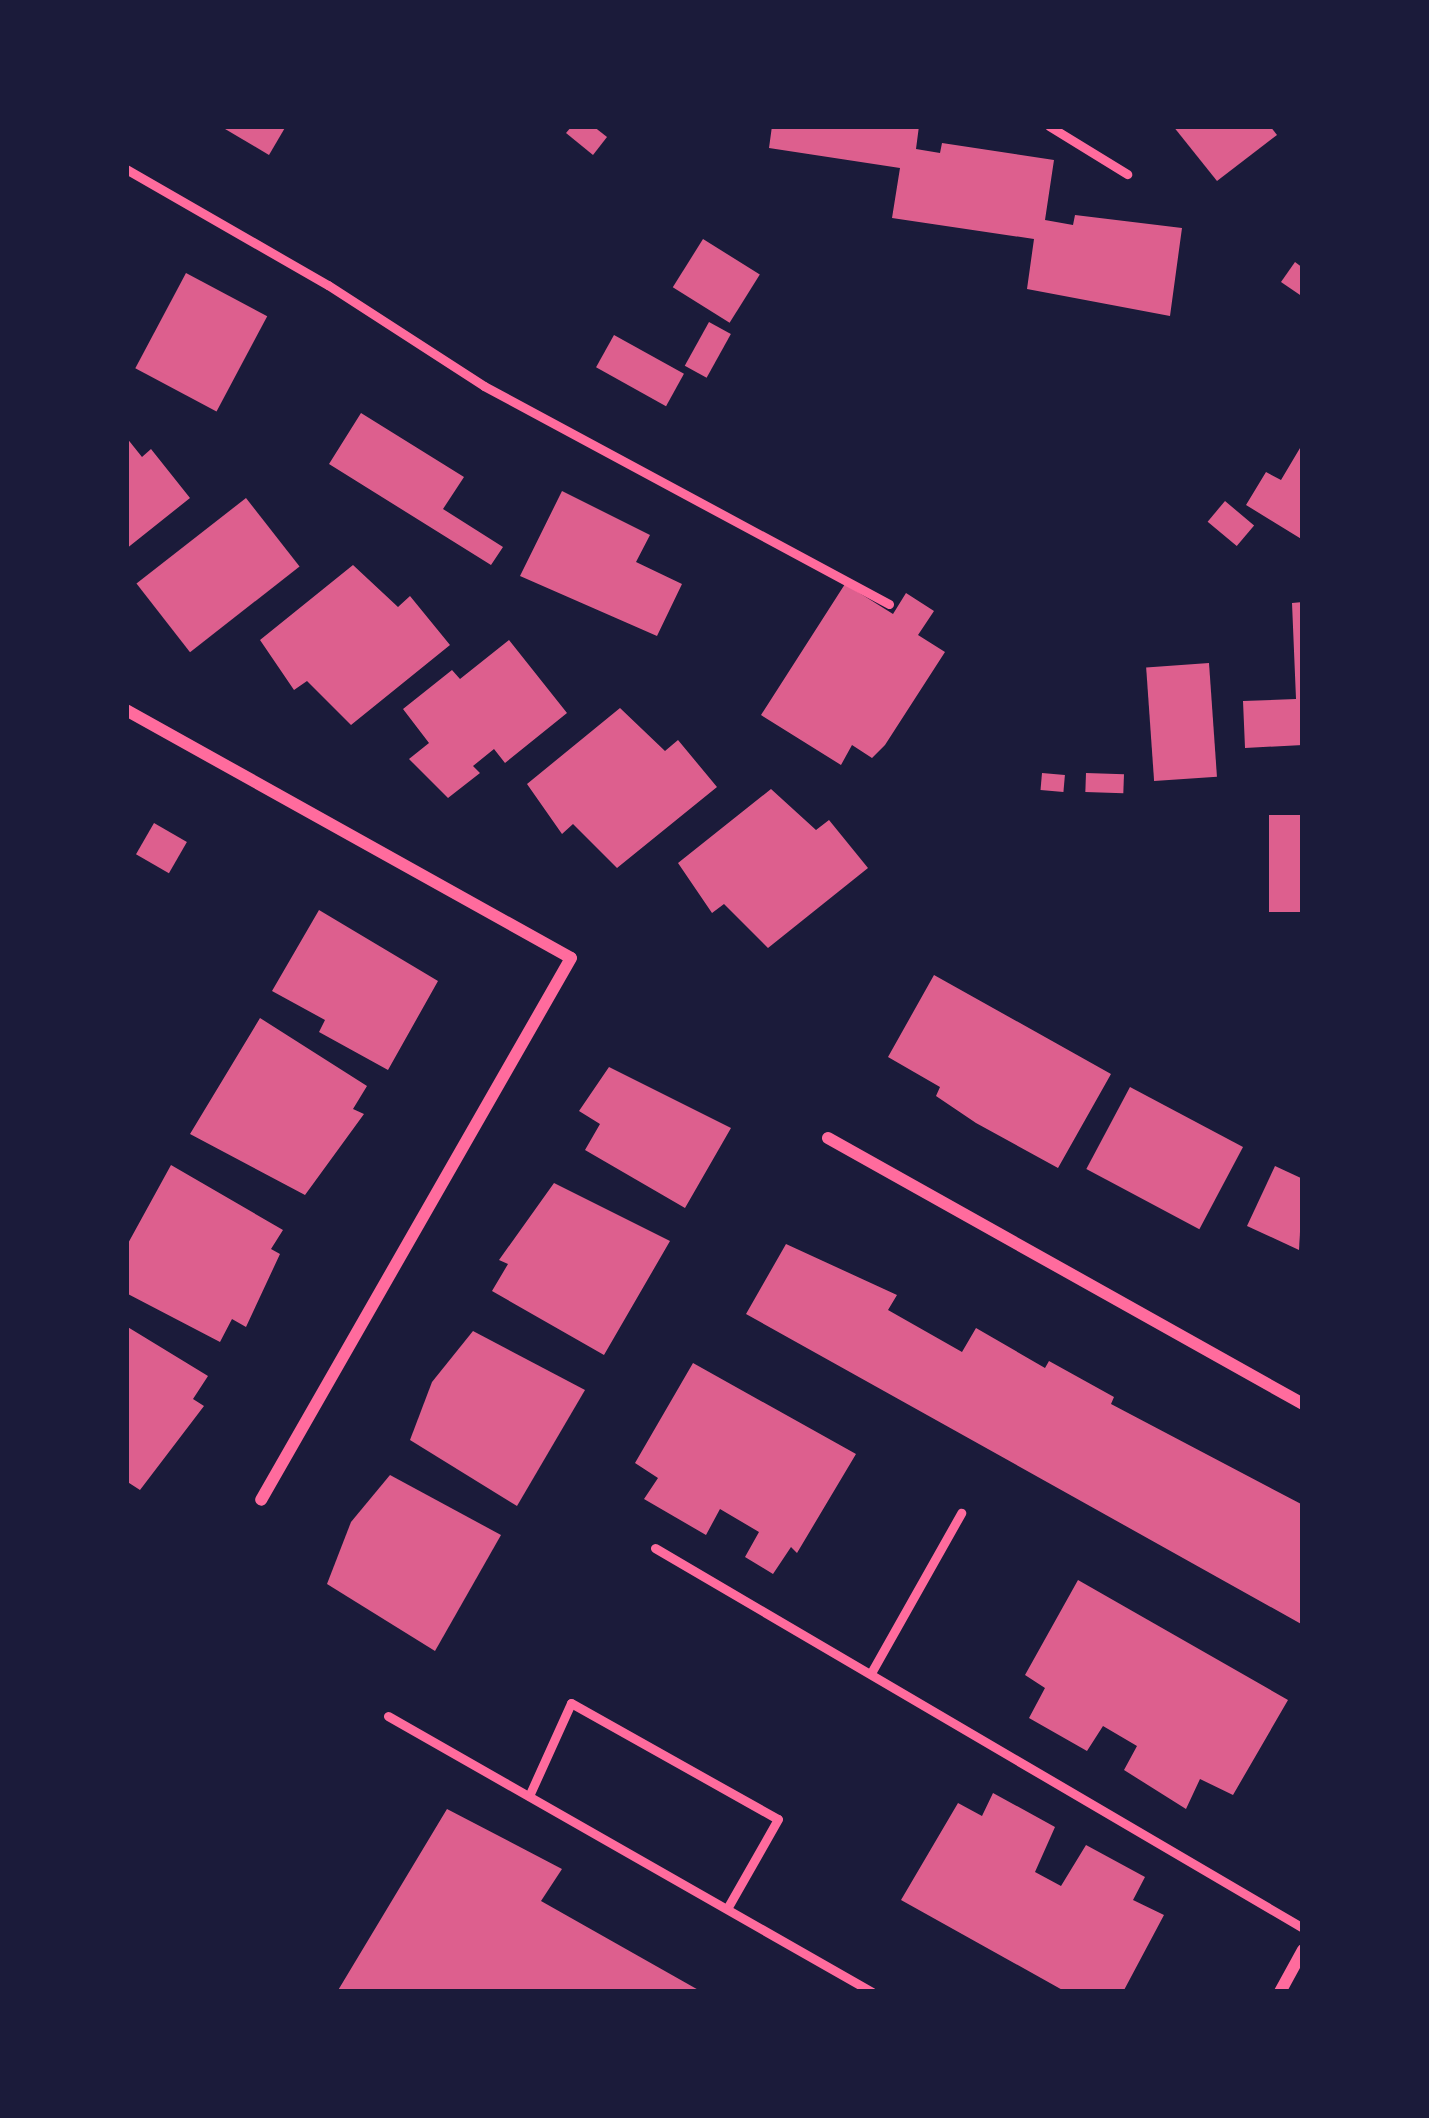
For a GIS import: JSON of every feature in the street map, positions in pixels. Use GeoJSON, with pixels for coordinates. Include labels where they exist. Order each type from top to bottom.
{"type":"FeatureCollection","features":[{"type":"Feature","properties":{"kind":"street"},"geometry":{"type":"LineString","coordinates":[[126,710],[571,958],[261,1500]]}},
{"type":"Feature","properties":{"kind":"street"},"geometry":{"type":"LineString","coordinates":[[828,1138],[1303,1404]]}},
{"type":"Feature","properties":{"kind":"street"},"geometry":{"type":"LineString","coordinates":[[1280,1992],[1303,1950]]}},
{"type":"Feature","properties":{"kind":"lane"},"geometry":{"type":"LineString","coordinates":[[1049,126],[1127,174]]}},
{"type":"Feature","properties":{"kind":"lane"},"geometry":{"type":"LineString","coordinates":[[126,169],[328,285],[484,386],[890,604]]}},
{"type":"Feature","properties":{"kind":"lane"},"geometry":{"type":"LineString","coordinates":[[871,1673],[961,1513]]}},
{"type":"Feature","properties":{"kind":"lane"},"geometry":{"type":"LineString","coordinates":[[656,1548],[1303,1928]]}},
{"type":"Feature","properties":{"kind":"lane"},"geometry":{"type":"LineString","coordinates":[[529,1796],[571,1703],[778,1819],[728,1907]]}},
{"type":"Feature","properties":{"kind":"lane"},"geometry":{"type":"LineString","coordinates":[[388,1716],[872,1992]]}},
{"type":"Feature","properties":{"kind":"building"},"geometry":{"type":"Polygon","coordinates":[[[220,126],[286,126],[269,155],[220,126]]]}},
{"type":"Feature","properties":{"kind":"building"},"geometry":{"type":"Polygon","coordinates":[[[572,126],[593,126],[607,137],[593,155],[566,133],[572,126]]]}},
{"type":"Feature","properties":{"kind":"building"},"geometry":{"type":"Polygon","coordinates":[[[772,126],[919,126],[916,149],[940,153],[942,143],[1054,160],[1045,220],[1073,225],[1075,215],[1182,228],[1170,316],[1027,289],[1034,239],[892,218],[900,168],[769,148],[772,126]]]}},
{"type":"Feature","properties":{"kind":"building"},"geometry":{"type":"Polygon","coordinates":[[[1173,126],[1270,126],[1277,135],[1217,181],[1173,126]]]}},
{"type":"Feature","properties":{"kind":"building"},"geometry":{"type":"Polygon","coordinates":[[[703,239],[760,275],[730,323],[673,287],[703,239]]]}},
{"type":"Feature","properties":{"kind":"building"},"geometry":{"type":"Polygon","coordinates":[[[1295,262],[1303,268],[1303,297],[1281,282],[1295,262]]]}},
{"type":"Feature","properties":{"kind":"building"},"geometry":{"type":"Polygon","coordinates":[[[186,273],[267,316],[217,412],[135,368],[186,273]]]}},
{"type":"Feature","properties":{"kind":"building"},"geometry":{"type":"Polygon","coordinates":[[[709,322],[731,334],[707,378],[685,366],[709,322]]]}},
{"type":"Feature","properties":{"kind":"building"},"geometry":{"type":"Polygon","coordinates":[[[614,335],[684,374],[666,406],[596,367],[614,335]]]}},
{"type":"Feature","properties":{"kind":"building"},"geometry":{"type":"Polygon","coordinates":[[[361,413],[464,477],[443,509],[503,547],[491,565],[329,464],[361,413]]]}},
{"type":"Feature","properties":{"kind":"building"},"geometry":{"type":"Polygon","coordinates":[[[126,437],[142,457],[151,449],[190,498],[126,549],[126,437]]]}},
{"type":"Feature","properties":{"kind":"building"},"geometry":{"type":"Polygon","coordinates":[[[1303,443],[1303,540],[1246,505],[1266,472],[1281,480],[1303,443]]]}},
{"type":"Feature","properties":{"kind":"building"},"geometry":{"type":"Polygon","coordinates":[[[562,491],[650,535],[636,562],[682,584],[657,636],[520,576],[562,491]]]}},
{"type":"Feature","properties":{"kind":"building"},"geometry":{"type":"Polygon","coordinates":[[[246,498],[300,567],[190,652],[136,584],[246,498]]]}},
{"type":"Feature","properties":{"kind":"building"},"geometry":{"type":"Polygon","coordinates":[[[1225,501],[1254,525],[1237,546],[1208,522],[1225,501]]]}},
{"type":"Feature","properties":{"kind":"building"},"geometry":{"type":"Polygon","coordinates":[[[353,565],[398,607],[410,596],[450,645],[351,725],[307,681],[294,690],[260,640],[353,565]]]}},
{"type":"Feature","properties":{"kind":"building"},"geometry":{"type":"Polygon","coordinates":[[[845,584],[893,614],[906,593],[934,611],[918,635],[945,652],[885,745],[872,758],[852,745],[841,765],[761,715],[845,584]]]}},
{"type":"Feature","properties":{"kind":"building"},"geometry":{"type":"Polygon","coordinates":[[[1303,602],[1303,745],[1245,748],[1243,701],[1296,699],[1292,603],[1303,602]]]}},
{"type":"Feature","properties":{"kind":"building"},"geometry":{"type":"Polygon","coordinates":[[[509,640],[567,713],[505,763],[494,749],[473,766],[480,773],[448,798],[409,759],[429,743],[403,709],[452,670],[460,679],[509,640]]]}},
{"type":"Feature","properties":{"kind":"building"},"geometry":{"type":"Polygon","coordinates":[[[1209,663],[1217,777],[1154,781],[1146,667],[1209,663]]]}},
{"type":"Feature","properties":{"kind":"building"},"geometry":{"type":"Polygon","coordinates":[[[620,708],[665,751],[678,740],[717,787],[617,868],[573,824],[562,834],[527,784],[620,708]]]}},
{"type":"Feature","properties":{"kind":"building"},"geometry":{"type":"Polygon","coordinates":[[[1042,773],[1065,775],[1063,792],[1041,790],[1042,773]]]}},
{"type":"Feature","properties":{"kind":"building"},"geometry":{"type":"Polygon","coordinates":[[[1086,773],[1124,774],[1123,793],[1085,792],[1086,773]]]}},
{"type":"Feature","properties":{"kind":"building"},"geometry":{"type":"Polygon","coordinates":[[[771,789],[816,830],[829,820],[868,868],[768,948],[724,904],[712,913],[678,863],[771,789]]]}},
{"type":"Feature","properties":{"kind":"building"},"geometry":{"type":"Polygon","coordinates":[[[1269,815],[1303,815],[1303,912],[1269,912],[1269,815]]]}},
{"type":"Feature","properties":{"kind":"building"},"geometry":{"type":"Polygon","coordinates":[[[154,823],[187,842],[169,873],[136,854],[154,823]]]}},
{"type":"Feature","properties":{"kind":"building"},"geometry":{"type":"Polygon","coordinates":[[[319,910],[438,981],[388,1070],[319,1032],[325,1020],[272,991],[319,910]]]}},
{"type":"Feature","properties":{"kind":"building"},"geometry":{"type":"Polygon","coordinates":[[[934,975],[1111,1074],[1058,1168],[976,1123],[936,1096],[940,1087],[888,1057],[934,975]]]}},
{"type":"Feature","properties":{"kind":"building"},"geometry":{"type":"Polygon","coordinates":[[[260,1018],[367,1086],[353,1109],[364,1114],[305,1195],[190,1134],[260,1018]]]}},
{"type":"Feature","properties":{"kind":"building"},"geometry":{"type":"Polygon","coordinates":[[[609,1067],[731,1128],[685,1208],[585,1150],[600,1124],[579,1111],[609,1067]]]}},
{"type":"Feature","properties":{"kind":"building"},"geometry":{"type":"Polygon","coordinates":[[[1130,1087],[1243,1147],[1199,1229],[1086,1169],[1130,1087]]]}},
{"type":"Feature","properties":{"kind":"building"},"geometry":{"type":"Polygon","coordinates":[[[171,1165],[283,1230],[271,1249],[280,1254],[246,1327],[232,1319],[220,1342],[126,1293],[126,1247],[171,1165]]]}},
{"type":"Feature","properties":{"kind":"building"},"geometry":{"type":"Polygon","coordinates":[[[1275,1166],[1303,1179],[1299,1250],[1247,1226],[1275,1166]]]}},
{"type":"Feature","properties":{"kind":"building"},"geometry":{"type":"Polygon","coordinates":[[[554,1183],[670,1241],[604,1355],[492,1291],[508,1264],[499,1260],[554,1183]]]}},
{"type":"Feature","properties":{"kind":"building"},"geometry":{"type":"Polygon","coordinates":[[[786,1244],[897,1295],[888,1310],[962,1352],[976,1328],[1045,1368],[1049,1361],[1114,1397],[1111,1404],[1303,1505],[1303,1625],[746,1314],[786,1244]]]}},
{"type":"Feature","properties":{"kind":"building"},"geometry":{"type":"Polygon","coordinates":[[[126,1326],[208,1376],[193,1399],[204,1406],[140,1490],[126,1481],[126,1326]]]}},
{"type":"Feature","properties":{"kind":"building"},"geometry":{"type":"Polygon","coordinates":[[[473,1331],[585,1390],[517,1506],[410,1440],[432,1382],[473,1331]]]}},
{"type":"Feature","properties":{"kind":"building"},"geometry":{"type":"Polygon","coordinates":[[[693,1363],[856,1454],[797,1553],[791,1547],[773,1574],[745,1557],[759,1532],[720,1509],[706,1535],[644,1499],[658,1478],[635,1463],[693,1363]]]}},
{"type":"Feature","properties":{"kind":"building"},"geometry":{"type":"Polygon","coordinates":[[[390,1475],[501,1535],[435,1651],[327,1584],[351,1522],[390,1475]]]}},
{"type":"Feature","properties":{"kind":"building"},"geometry":{"type":"Polygon","coordinates":[[[1078,1580],[1288,1700],[1233,1795],[1200,1779],[1186,1809],[1124,1770],[1137,1746],[1103,1726],[1087,1751],[1029,1718],[1045,1688],[1025,1675],[1078,1580]]]}},
{"type":"Feature","properties":{"kind":"building"},"geometry":{"type":"Polygon","coordinates":[[[993,1793],[1055,1827],[1035,1872],[1061,1886],[1086,1845],[1145,1877],[1133,1900],[1164,1915],[1123,1992],[1066,1992],[901,1900],[958,1803],[982,1816],[993,1793]]]}},
{"type":"Feature","properties":{"kind":"building"},"geometry":{"type":"Polygon","coordinates":[[[447,1809],[562,1869],[541,1901],[702,1992],[337,1992],[447,1809]]]}}]}
